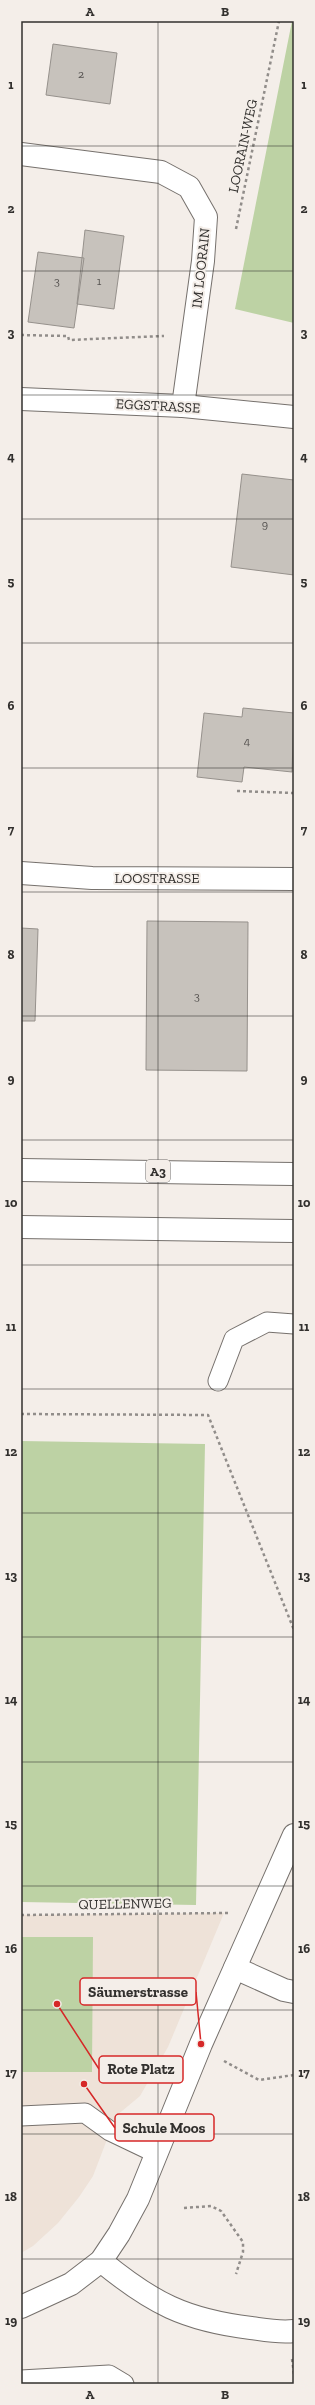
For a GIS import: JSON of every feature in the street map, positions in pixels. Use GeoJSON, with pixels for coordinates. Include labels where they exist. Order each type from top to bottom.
{"type":"FeatureCollection","features":[{"type":"Feature","properties":{"kind":"main road","name":"IM LOORAIN"},"geometry":{"type":"LineString","coordinates":[[21,154],[161,172],[188,187],[206,217],[203,262],[183,406]]}},
{"type":"Feature","properties":{"kind":"main road","name":"EGGSTRASSE"},"geometry":{"type":"LineString","coordinates":[[21,399],[183,406],[294,417]]}},
{"type":"Feature","properties":{"kind":"main road","name":"LOOSTRASSE"},"geometry":{"type":"LineString","coordinates":[[21,874],[92,878],[294,879]]}},
{"type":"Feature","properties":{"kind":"main road","name":"A3"},"geometry":{"type":"LineString","coordinates":[[21,1170],[294,1174]]}},
{"type":"Feature","properties":{"kind":"main road"},"geometry":{"type":"LineString","coordinates":[[21,1227],[294,1231]]}},
{"type":"Feature","properties":{"kind":"main road"},"geometry":{"type":"LineString","coordinates":[[21,2307],[71,2284],[101,2261],[119,2234],[138,2199],[156,2153],[235,1968],[294,1835]]}},
{"type":"Feature","properties":{"kind":"main road"},"geometry":{"type":"LineString","coordinates":[[235,1968],[284,1990],[294,1992]]}},
{"type":"Feature","properties":{"kind":"main road"},"geometry":{"type":"LineString","coordinates":[[101,2261],[149,2298],[185,2315],[235,2326],[294,2332]]}},
{"type":"Feature","properties":{"kind":"lane"},"geometry":{"type":"LineString","coordinates":[[218,1381],[234,1339],[267,1322],[294,1324]]}},
{"type":"Feature","properties":{"kind":"lane"},"geometry":{"type":"LineString","coordinates":[[21,2116],[85,2113],[110,2131],[156,2153]]}},
{"type":"Feature","properties":{"kind":"lane"},"geometry":{"type":"LineString","coordinates":[[21,2380],[109,2375],[124,2384]]}},
{"type":"Feature","properties":{"kind":"path","name":"LOORAIN-WEG"},"geometry":{"type":"LineString","coordinates":[[203,262],[235,230],[279,21]]}},
{"type":"Feature","properties":{"kind":"path"},"geometry":{"type":"LineString","coordinates":[[21,335],[68,336],[69,340],[193,334]]}},
{"type":"Feature","properties":{"kind":"path"},"geometry":{"type":"LineString","coordinates":[[237,791],[294,793]]}},
{"type":"Feature","properties":{"kind":"path"},"geometry":{"type":"LineString","coordinates":[[21,1414],[208,1415],[294,1630]]}},
{"type":"Feature","properties":{"kind":"path","name":"QUELLENWEG"},"geometry":{"type":"LineString","coordinates":[[21,1915],[229,1913]]}},
{"type":"Feature","properties":{"kind":"path"},"geometry":{"type":"LineString","coordinates":[[224,2061],[259,2080],[294,2075]]}},
{"type":"Feature","properties":{"kind":"path"},"geometry":{"type":"LineString","coordinates":[[184,2208],[211,2206],[221,2212],[243,2242],[244,2252],[236,2274]]}},
{"type":"Feature","properties":{"kind":"path"},"geometry":{"type":"LineString","coordinates":[[292,2357],[294,2374]]}},
{"type":"Feature","properties":{"kind":"shaded area"},"geometry":{"type":"Polygon","coordinates":[[[224,1913],[168,2047],[140,2096],[116,2116],[93,2176],[79,2197],[58,2223],[33,2246],[21,2253],[21,1915],[224,1913]]]}},
{"type":"Feature","properties":{"kind":"green space"},"geometry":{"type":"Polygon","coordinates":[[[292,21],[294,21],[294,323],[235,309],[292,21]]]}},
{"type":"Feature","properties":{"kind":"green space"},"geometry":{"type":"Polygon","coordinates":[[[21,1441],[205,1444],[196,1905],[21,1902],[21,1441]]]}},
{"type":"Feature","properties":{"kind":"green space"},"geometry":{"type":"Polygon","coordinates":[[[21,1937],[93,1937],[92,2072],[21,2072],[21,1937]]]}},
{"type":"Feature","properties":{"kind":"building"},"geometry":{"type":"Polygon","coordinates":[[[53,44],[117,53],[110,104],[46,95],[53,44]]]}},
{"type":"Feature","properties":{"kind":"building"},"geometry":{"type":"Polygon","coordinates":[[[85,230],[124,236],[114,309],[77,304],[85,230]]]}},
{"type":"Feature","properties":{"kind":"building"},"geometry":{"type":"Polygon","coordinates":[[[38,252],[84,258],[74,328],[28,322],[38,252]]]}},
{"type":"Feature","properties":{"kind":"building"},"geometry":{"type":"Polygon","coordinates":[[[242,474],[294,480],[294,575],[231,567],[242,474]]]}},
{"type":"Feature","properties":{"kind":"building"},"geometry":{"type":"Polygon","coordinates":[[[243,708],[294,713],[292,772],[244,767],[242,782],[197,777],[204,713],[242,717],[243,708]]]}},
{"type":"Feature","properties":{"kind":"building"},"geometry":{"type":"Polygon","coordinates":[[[147,921],[248,922],[247,1071],[146,1070],[147,921]]]}},
{"type":"Feature","properties":{"kind":"building"},"geometry":{"type":"Polygon","coordinates":[[[21,928],[38,929],[35,1021],[21,1021],[21,928]]]}},
{"type":"Feature","properties":{"kind":"place","name":"Rote Platz"},"geometry":{"type":"Point","coordinates":[57,2004]}},
{"type":"Feature","properties":{"kind":"place","name":"Säumerstrasse"},"geometry":{"type":"Point","coordinates":[201,2044]}},
{"type":"Feature","properties":{"kind":"place","name":"Schule Moos"},"geometry":{"type":"Point","coordinates":[84,2084]}}]}
